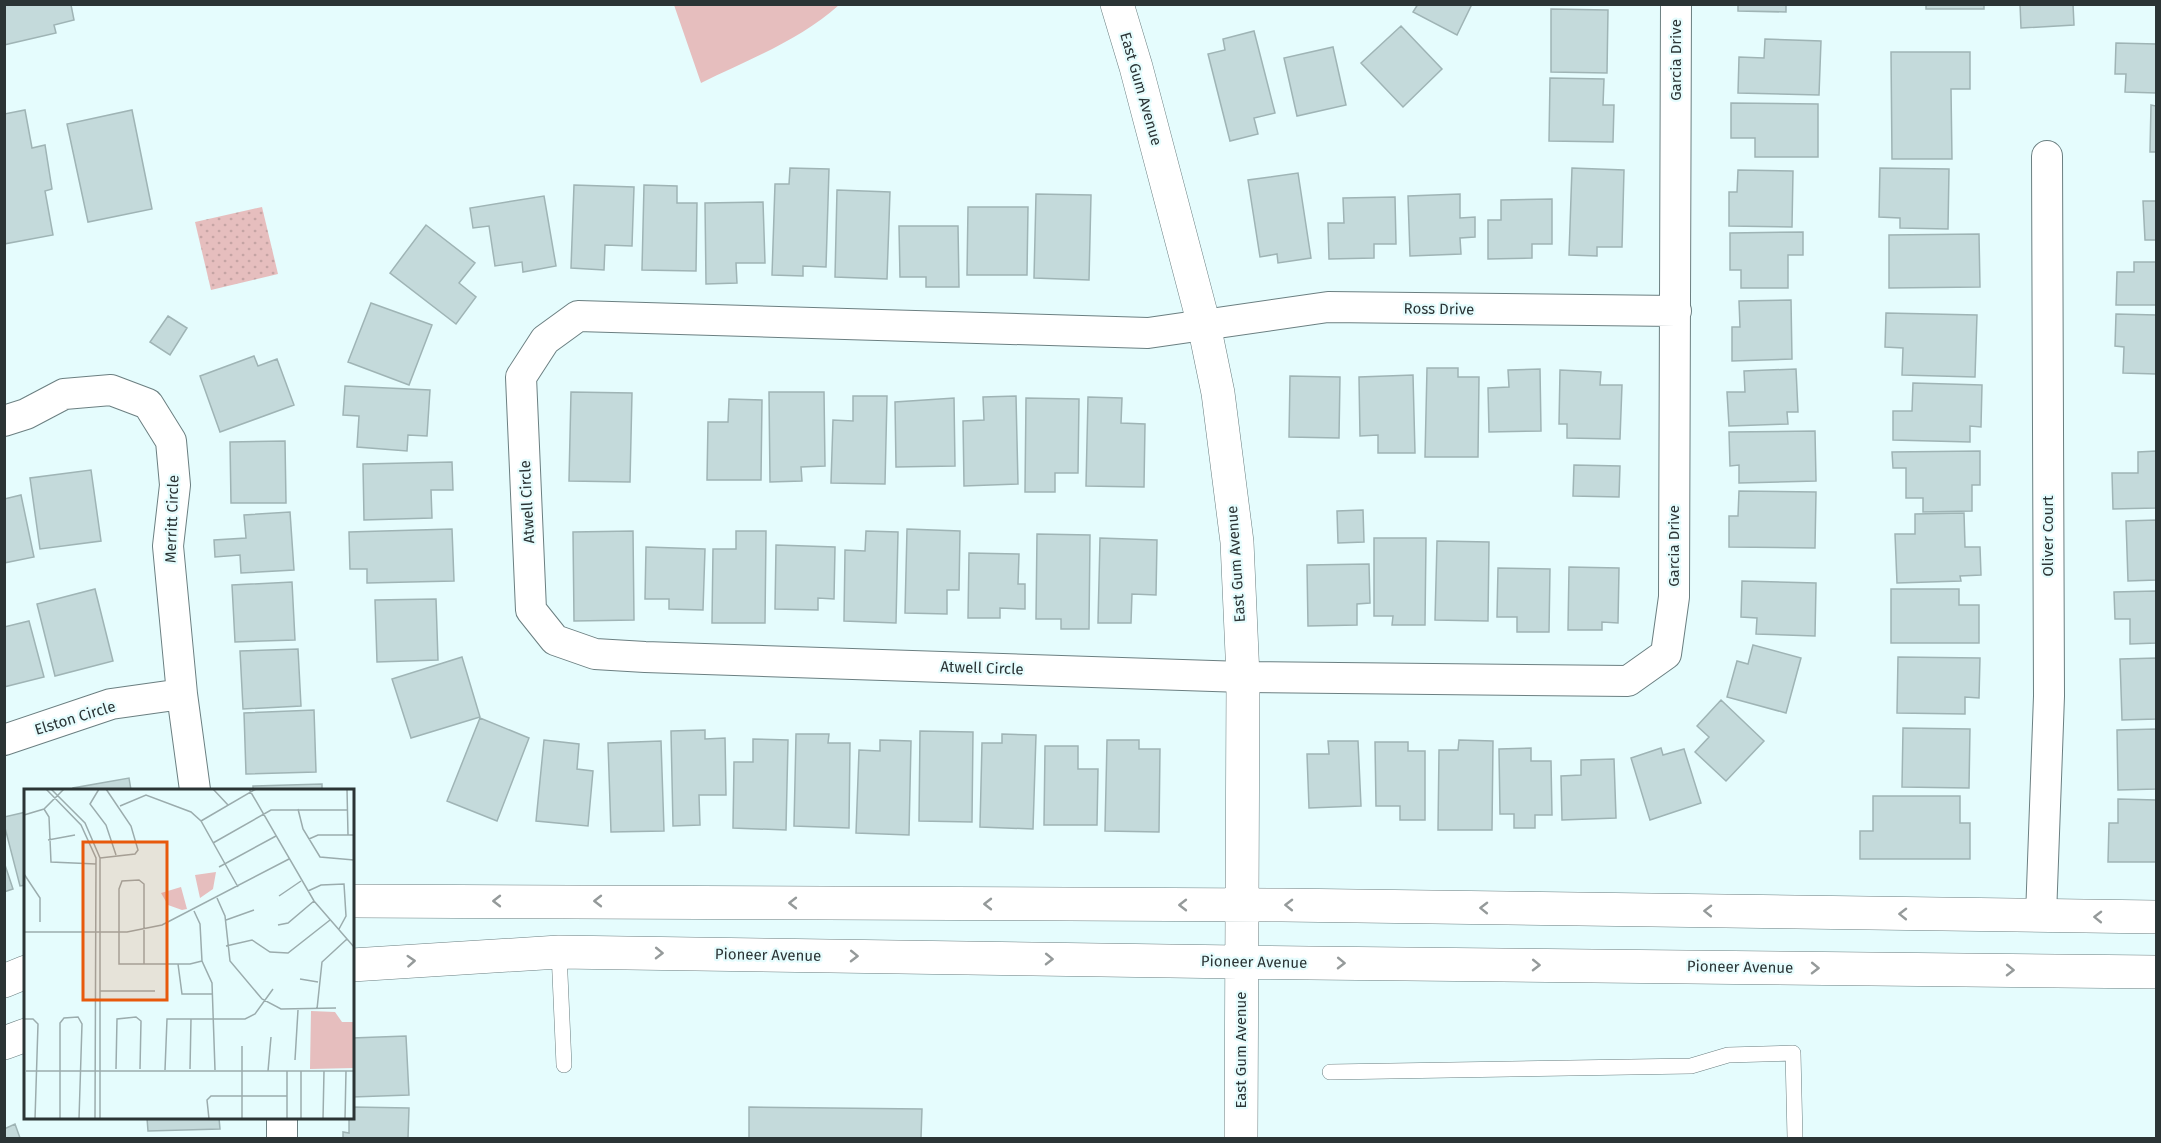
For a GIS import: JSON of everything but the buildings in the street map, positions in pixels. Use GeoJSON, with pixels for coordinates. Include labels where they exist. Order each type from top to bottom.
{"type":"FeatureCollection","features":[{"type":"Feature","properties":{"kind":"main road","name":"East Gum Avenue"},"geometry":{"type":"LineString","coordinates":[[1123,6],[1136,67],[1204,325],[1218,393],[1237,542],[1243,676],[1241,1138]]}},
{"type":"Feature","properties":{"kind":"main road"},"geometry":{"type":"LineString","coordinates":[[354,901],[1241,905],[2157,917]]}},
{"type":"Feature","properties":{"kind":"main road","name":"Pioneer Avenue"},"geometry":{"type":"LineString","coordinates":[[354,965],[559,952],[2157,972]]}},
{"type":"Feature","properties":{"kind":"main road"},"geometry":{"type":"LineString","coordinates":[[4,981],[24,973]]}},
{"type":"Feature","properties":{"kind":"main road"},"geometry":{"type":"LineString","coordinates":[[4,1043],[24,1036]]}},
{"type":"Feature","properties":{"kind":"street","name":"Garcia Drive"},"geometry":{"type":"LineString","coordinates":[[1243,676],[1628,681],[1666,654],[1674,597],[1676,4]]}},
{"type":"Feature","properties":{"kind":"street","name":"Oliver Court"},"geometry":{"type":"LineString","coordinates":[[2041,916],[2049,696],[2046,156]]}},
{"type":"Feature","properties":{"kind":"street","name":"Ross Drive"},"geometry":{"type":"LineString","coordinates":[[1204,325],[1328,307],[1676,311]]}},
{"type":"Feature","properties":{"kind":"street","name":"Atwell Circle"},"geometry":{"type":"LineString","coordinates":[[1204,325],[1148,333],[578,316],[544,340],[521,377],[531,610],[555,640],[595,654],[1243,676]]}},
{"type":"Feature","properties":{"kind":"street","name":"Merritt Circle"},"geometry":{"type":"LineString","coordinates":[[4,421],[26,414],[64,394],[111,390],[148,404],[171,441],[175,485],[168,546],[182,694],[195,789]]}},
{"type":"Feature","properties":{"kind":"street","name":"Elston Circle"},"geometry":{"type":"LineString","coordinates":[[4,740],[111,705],[182,694]]}},
{"type":"Feature","properties":{"kind":"street"},"geometry":{"type":"LineString","coordinates":[[282,1119],[282,1138]]}},
{"type":"Feature","properties":{"kind":"lane"},"geometry":{"type":"LineString","coordinates":[[559,952],[564,1065]]}},
{"type":"Feature","properties":{"kind":"lane"},"geometry":{"type":"LineString","coordinates":[[1330,1072],[1691,1066],[1728,1055],[1793,1053],[1795,1138]]}},
{"type":"Feature","properties":{"kind":"shaded area"},"geometry":{"type":"Polygon","coordinates":[[[674,4],[839,5],[824,18],[790,39],[701,83],[674,4]]]}},
{"type":"Feature","properties":{"kind":"shaded area"},"geometry":{"type":"Polygon","coordinates":[[[262,207],[278,274],[211,290],[195,222],[262,207]]]}}]}
